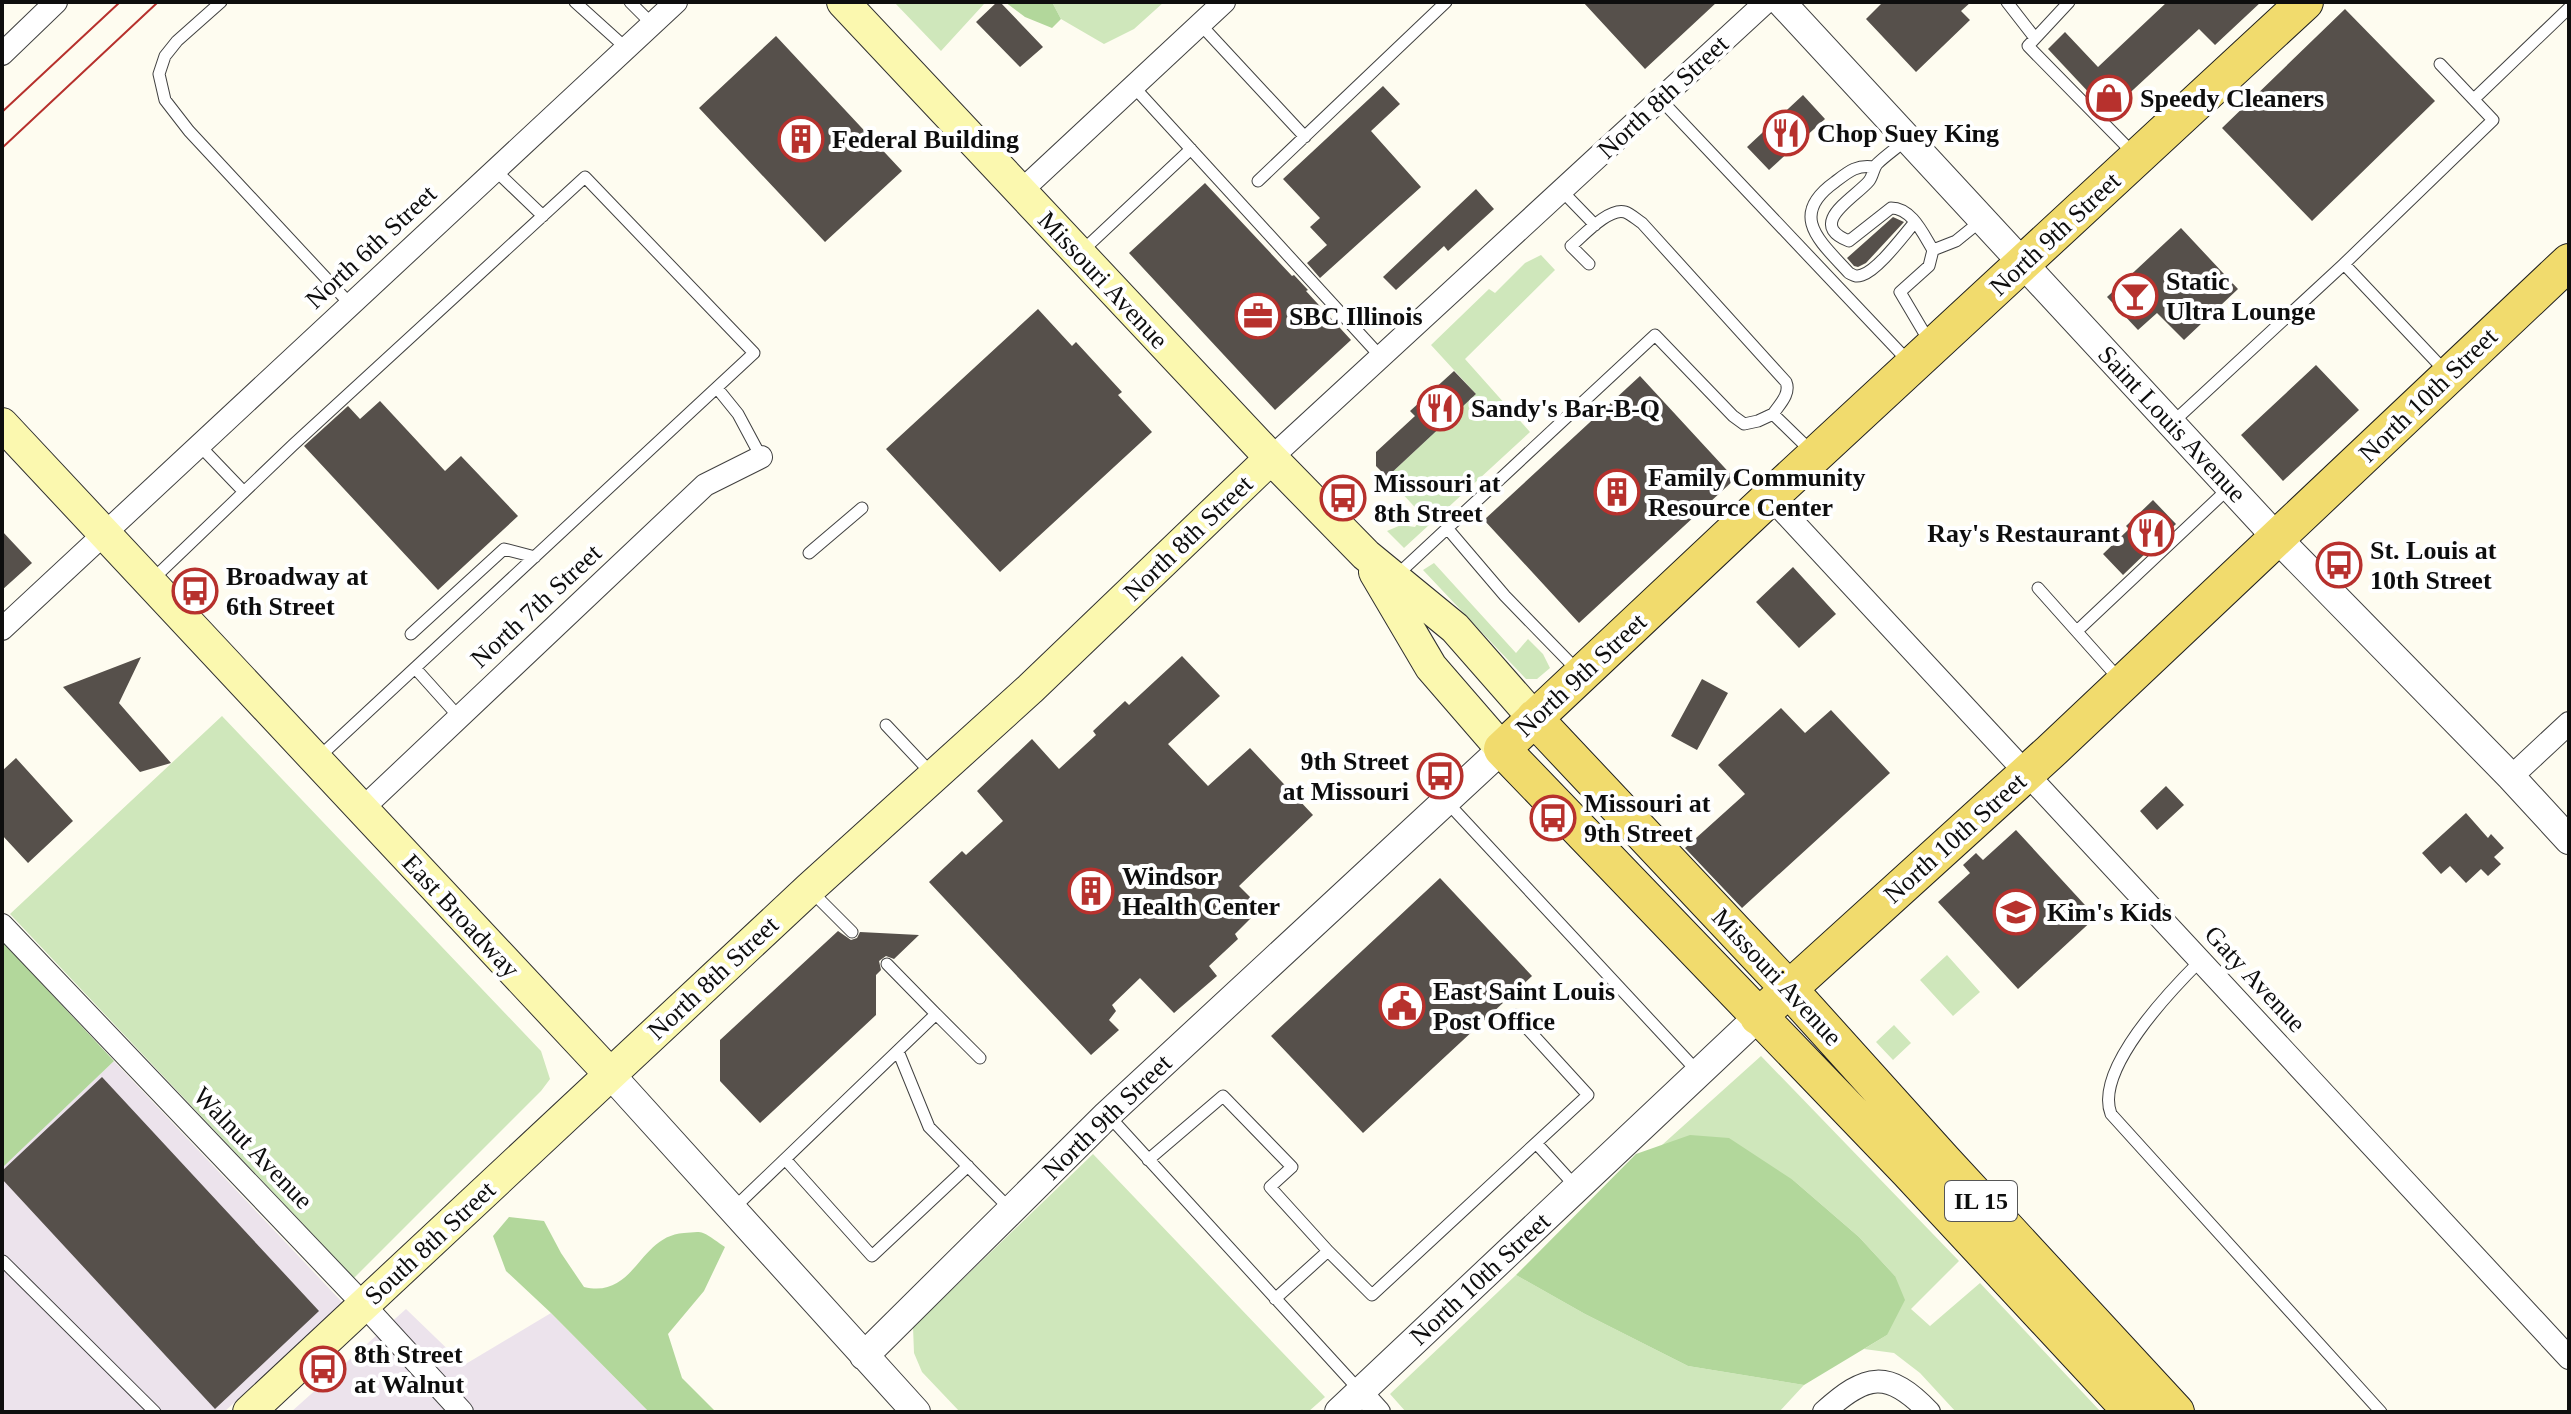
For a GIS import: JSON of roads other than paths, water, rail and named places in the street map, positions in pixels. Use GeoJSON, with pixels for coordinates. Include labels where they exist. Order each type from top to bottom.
{"type":"FeatureCollection","features":[{"type":"Feature","properties":{"kind":"main road","name":"Missouri Avenue"},"geometry":{"type":"LineString","coordinates":[[843,2],[1271,458],[1366,555],[1455,628],[1534,718],[1788,988],[2176,1412]]}},
{"type":"Feature","properties":{"kind":"main road","name":"North 9th Street"},"geometry":{"type":"LineString","coordinates":[[1502,749],[2305,2]]}},
{"type":"Feature","properties":{"kind":"main road","name":"North 10th Street"},"geometry":{"type":"LineString","coordinates":[[1758,1017],[2124,683],[2569,262]]}},
{"type":"Feature","properties":{"kind":"main road","name":"East Broadway"},"geometry":{"type":"LineString","coordinates":[[4,430],[610,1074]]}},
{"type":"Feature","properties":{"kind":"main road","name":"North 8th Street"},"geometry":{"type":"LineString","coordinates":[[610,1074],[1030,689],[1271,458]]}},
{"type":"Feature","properties":{"kind":"main road","name":"Missouri Avenue"},"geometry":{"type":"LineString","coordinates":[[1366,555],[1431,667],[1502,749],[1908,1171],[2132,1412]]}},
{"type":"Feature","properties":{"kind":"main road","name":"South 8th Street"},"geometry":{"type":"LineString","coordinates":[[249,1412],[610,1074]]}},
{"type":"Feature","properties":{"kind":"street"},"geometry":{"type":"LineString","coordinates":[[2,54],[56,2]]}},
{"type":"Feature","properties":{"kind":"street","name":"North 6th Street"},"geometry":{"type":"LineString","coordinates":[[2,627],[676,2]]}},
{"type":"Feature","properties":{"kind":"street"},"geometry":{"type":"LineString","coordinates":[[1020,192],[1224,2]]}},
{"type":"Feature","properties":{"kind":"street","name":"North 8th Street"},"geometry":{"type":"LineString","coordinates":[[1271,458],[1766,2]]}},
{"type":"Feature","properties":{"kind":"street","name":"Saint Louis Avenue"},"geometry":{"type":"LineString","coordinates":[[1781,2],[2278,539],[2569,840]]}},
{"type":"Feature","properties":{"kind":"street","name":"North 7th Street"},"geometry":{"type":"LineString","coordinates":[[361,810],[705,485],[761,457]]}},
{"type":"Feature","properties":{"kind":"street","name":"Gaty Avenue"},"geometry":{"type":"LineString","coordinates":[[1770,497],[2569,1358]]}},
{"type":"Feature","properties":{"kind":"street"},"geometry":{"type":"LineString","coordinates":[[2511,777],[2569,723]]}},
{"type":"Feature","properties":{"kind":"street","name":"North 9th Street"},"geometry":{"type":"LineString","coordinates":[[864,1356],[1107,1115],[1502,749]]}},
{"type":"Feature","properties":{"kind":"street","name":"Walnut Avenue"},"geometry":{"type":"LineString","coordinates":[[2,925],[462,1412]]}},
{"type":"Feature","properties":{"kind":"street","name":"North 10th Street"},"geometry":{"type":"LineString","coordinates":[[1339,1412],[1370,1402],[1577,1188],[1758,1017]]}},
{"type":"Feature","properties":{"kind":"street","name":"East Broadway"},"geometry":{"type":"LineString","coordinates":[[610,1074],[916,1412]]}},
{"type":"Feature","properties":{"kind":"street"},"geometry":{"type":"LineString","coordinates":[[1824,1412],[1848,1390],[1879,1380],[1896,1384],[1913,1395],[1929,1412]]}},
{"type":"Feature","properties":{"kind":"lane"},"geometry":{"type":"LineString","coordinates":[[221,2],[177,41],[165,56],[159,74],[165,100],[189,131],[350,304]]}},
{"type":"Feature","properties":{"kind":"lane"},"geometry":{"type":"LineString","coordinates":[[575,2],[626,48]]}},
{"type":"Feature","properties":{"kind":"lane"},"geometry":{"type":"LineString","coordinates":[[630,2],[652,24]]}},
{"type":"Feature","properties":{"kind":"lane"},"geometry":{"type":"LineString","coordinates":[[1258,181],[1446,2]]}},
{"type":"Feature","properties":{"kind":"lane"},"geometry":{"type":"LineString","coordinates":[[2007,2],[2035,38]]}},
{"type":"Feature","properties":{"kind":"lane"},"geometry":{"type":"LineString","coordinates":[[2069,2],[2028,46],[2137,158]]}},
{"type":"Feature","properties":{"kind":"lane"},"geometry":{"type":"LineString","coordinates":[[2474,99],[2569,8]]}},
{"type":"Feature","properties":{"kind":"lane"},"geometry":{"type":"LineString","coordinates":[[1200,24],[1305,137]]}},
{"type":"Feature","properties":{"kind":"lane"},"geometry":{"type":"LineString","coordinates":[[2171,423],[2344,264],[2493,120],[2440,64]]}},
{"type":"Feature","properties":{"kind":"lane"},"geometry":{"type":"LineString","coordinates":[[1133,86],[1381,357]]}},
{"type":"Feature","properties":{"kind":"lane"},"geometry":{"type":"LineString","coordinates":[[1661,100],[1922,356]]}},
{"type":"Feature","properties":{"kind":"lane"},"geometry":{"type":"LineString","coordinates":[[1908,139],[1874,167],[1869,181],[1833,215],[1834,230],[1849,241],[1891,208],[1898,208],[1915,222],[1933,250],[1929,266],[1900,292],[1922,356]]}},
{"type":"Feature","properties":{"kind":"lane"},"geometry":{"type":"LineString","coordinates":[[1079,254],[1191,149]]}},
{"type":"Feature","properties":{"kind":"lane"},"geometry":{"type":"LineString","coordinates":[[1874,167],[1863,165],[1854,168],[1818,196],[1810,214],[1816,236],[1849,273],[1864,275],[1915,222]]}},
{"type":"Feature","properties":{"kind":"lane"},"geometry":{"type":"LineString","coordinates":[[495,170],[543,216]]}},
{"type":"Feature","properties":{"kind":"lane"},"geometry":{"type":"LineString","coordinates":[[149,583],[585,177],[754,353],[315,761]]}},
{"type":"Feature","properties":{"kind":"lane"},"geometry":{"type":"LineString","coordinates":[[1562,191],[1595,225]]}},
{"type":"Feature","properties":{"kind":"lane"},"geometry":{"type":"LineString","coordinates":[[1394,578],[1655,335],[1744,424],[1773,414],[1787,393],[1786,382],[1642,223],[1625,211],[1613,212],[1571,246],[1589,264]]}},
{"type":"Feature","properties":{"kind":"lane"},"geometry":{"type":"LineString","coordinates":[[1933,250],[1956,241],[1982,220]]}},
{"type":"Feature","properties":{"kind":"lane"},"geometry":{"type":"LineString","coordinates":[[2344,264],[2448,375]]}},
{"type":"Feature","properties":{"kind":"lane"},"geometry":{"type":"LineString","coordinates":[[717,388],[738,414],[761,457]]}},
{"type":"Feature","properties":{"kind":"lane"},"geometry":{"type":"LineString","coordinates":[[1773,414],[1815,455]]}},
{"type":"Feature","properties":{"kind":"lane"},"geometry":{"type":"LineString","coordinates":[[199,445],[244,492]]}},
{"type":"Feature","properties":{"kind":"lane"},"geometry":{"type":"LineString","coordinates":[[2077,631],[2230,487]]}},
{"type":"Feature","properties":{"kind":"lane"},"geometry":{"type":"LineString","coordinates":[[809,553],[862,508]]}},
{"type":"Feature","properties":{"kind":"lane"},"geometry":{"type":"LineString","coordinates":[[1447,528],[1515,607],[1582,675]]}},
{"type":"Feature","properties":{"kind":"lane"},"geometry":{"type":"LineString","coordinates":[[411,634],[504,549],[535,557]]}},
{"type":"Feature","properties":{"kind":"lane"},"geometry":{"type":"LineString","coordinates":[[2038,588],[2124,683]]}},
{"type":"Feature","properties":{"kind":"lane"},"geometry":{"type":"LineString","coordinates":[[415,668],[459,717]]}},
{"type":"Feature","properties":{"kind":"lane"},"geometry":{"type":"LineString","coordinates":[[886,725],[934,776]]}},
{"type":"Feature","properties":{"kind":"lane"},"geometry":{"type":"LineString","coordinates":[[1445,801],[1699,1073]]}},
{"type":"Feature","properties":{"kind":"lane"},"geometry":{"type":"LineString","coordinates":[[809,889],[852,932]]}},
{"type":"Feature","properties":{"kind":"lane"},"geometry":{"type":"LineString","coordinates":[[2200,961],[2151,1014],[2122,1056],[2107,1104],[2111,1114],[2381,1412]]}},
{"type":"Feature","properties":{"kind":"lane"},"geometry":{"type":"LineString","coordinates":[[887,964],[980,1058]]}},
{"type":"Feature","properties":{"kind":"lane"},"geometry":{"type":"LineString","coordinates":[[732,1210],[936,1014]]}},
{"type":"Feature","properties":{"kind":"lane"},"geometry":{"type":"LineString","coordinates":[[1148,1160],[1223,1096],[1292,1167],[1270,1187],[1372,1295],[1588,1095],[1515,1015]]}},
{"type":"Feature","properties":{"kind":"lane"},"geometry":{"type":"LineString","coordinates":[[898,1051],[929,1127],[1011,1210]]}},
{"type":"Feature","properties":{"kind":"lane"},"geometry":{"type":"LineString","coordinates":[[1107,1115],[1370,1402]]}},
{"type":"Feature","properties":{"kind":"lane"},"geometry":{"type":"LineString","coordinates":[[1536,1143],[1577,1188]]}},
{"type":"Feature","properties":{"kind":"lane"},"geometry":{"type":"LineString","coordinates":[[785,1159],[872,1256],[968,1166]]}},
{"type":"Feature","properties":{"kind":"lane"},"geometry":{"type":"LineString","coordinates":[[1275,1299],[1328,1251]]}},
{"type":"Feature","properties":{"kind":"lane"},"geometry":{"type":"LineString","coordinates":[[3,1261],[155,1412]]}},
{"type":"Feature","properties":{"kind":"tram line"},"geometry":{"type":"LineString","coordinates":[[2,112],[120,2]]}},
{"type":"Feature","properties":{"kind":"tram line"},"geometry":{"type":"LineString","coordinates":[[2,148],[158,2]]}},
{"type":"Feature","properties":{"kind":"place","name":"Speedy Cleaners"},"geometry":{"type":"Point","coordinates":[2109,98]}},
{"type":"Feature","properties":{"kind":"place","name":"Chop Suey King"},"geometry":{"type":"Point","coordinates":[1786,133]}},
{"type":"Feature","properties":{"kind":"place","name":"Federal Building"},"geometry":{"type":"Point","coordinates":[801,139]}},
{"type":"Feature","properties":{"kind":"place","name":"Static Ultra Lounge"},"geometry":{"type":"Point","coordinates":[2135,296]}},
{"type":"Feature","properties":{"kind":"place","name":"SBC Illinois"},"geometry":{"type":"Point","coordinates":[1258,316]}},
{"type":"Feature","properties":{"kind":"place","name":"Sandy's Bar-B-Q"},"geometry":{"type":"Point","coordinates":[1440,408]}},
{"type":"Feature","properties":{"kind":"place","name":"Family Community Resource Center"},"geometry":{"type":"Point","coordinates":[1617,492]}},
{"type":"Feature","properties":{"kind":"place","name":"Missouri at 8th Street"},"geometry":{"type":"Point","coordinates":[1343,498]}},
{"type":"Feature","properties":{"kind":"place","name":"Ray's Restaurant"},"geometry":{"type":"Point","coordinates":[2151,533]}},
{"type":"Feature","properties":{"kind":"place","name":"St. Louis at 10th Street"},"geometry":{"type":"Point","coordinates":[2339,565]}},
{"type":"Feature","properties":{"kind":"place","name":"Broadway at 6th Street"},"geometry":{"type":"Point","coordinates":[195,591]}},
{"type":"Feature","properties":{"kind":"place","name":"9th Street at Missouri"},"geometry":{"type":"Point","coordinates":[1440,776]}},
{"type":"Feature","properties":{"kind":"place","name":"Missouri at 9th Street"},"geometry":{"type":"Point","coordinates":[1553,818]}},
{"type":"Feature","properties":{"kind":"place","name":"Windsor Health Center"},"geometry":{"type":"Point","coordinates":[1091,891]}},
{"type":"Feature","properties":{"kind":"place","name":"Kim's Kids"},"geometry":{"type":"Point","coordinates":[2016,912]}},
{"type":"Feature","properties":{"kind":"place","name":"East Saint Louis Post Office"},"geometry":{"type":"Point","coordinates":[1402,1006]}},
{"type":"Feature","properties":{"kind":"place","name":"8th Street at Walnut"},"geometry":{"type":"Point","coordinates":[323,1369]}}]}
